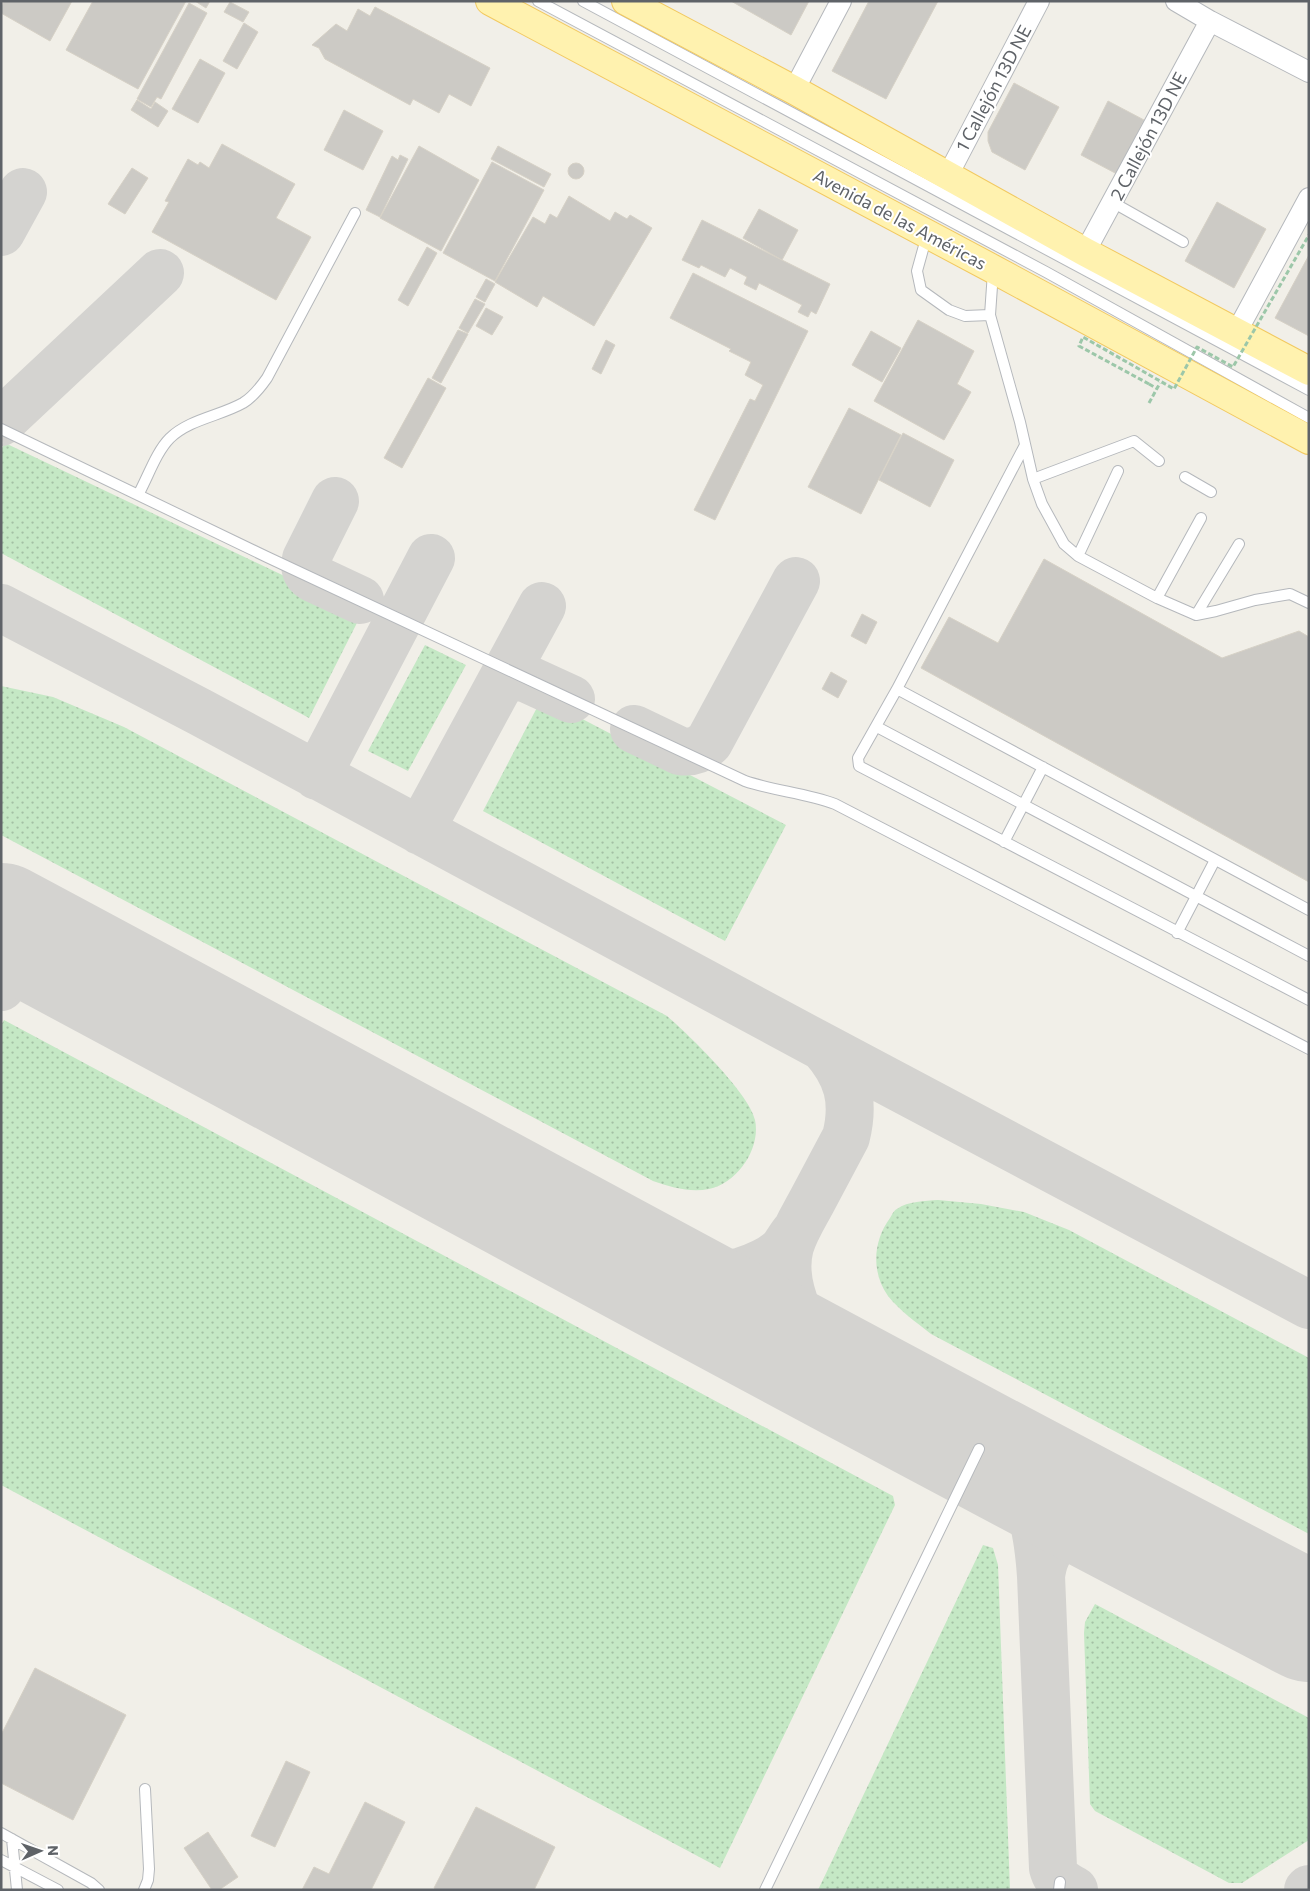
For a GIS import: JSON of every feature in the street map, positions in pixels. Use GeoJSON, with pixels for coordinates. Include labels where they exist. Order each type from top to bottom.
{"type":"FeatureCollection","features":[{"type":"Feature","properties":{"kind":"main road","name":"Avenida de las Américas"},"geometry":{"type":"LineString","coordinates":[[490,1],[1309,440]]}},
{"type":"Feature","properties":{"kind":"main road"},"geometry":{"type":"LineString","coordinates":[[642,5],[1085,252],[1309,371]]}},
{"type":"Feature","properties":{"kind":"street"},"geometry":{"type":"LineString","coordinates":[[794,90],[841,1]]}},
{"type":"Feature","properties":{"kind":"street","name":"1 Callejón 13D NE"},"geometry":{"type":"LineString","coordinates":[[948,175],[1039,1]]}},
{"type":"Feature","properties":{"kind":"street"},"geometry":{"type":"LineString","coordinates":[[1176,1],[1210,21],[1309,72]]}},
{"type":"Feature","properties":{"kind":"street","name":"2 Callejón 13D NE"},"geometry":{"type":"LineString","coordinates":[[1085,252],[1210,21]]}},
{"type":"Feature","properties":{"kind":"street"},"geometry":{"type":"LineString","coordinates":[[1236,333],[1309,198]]}},
{"type":"Feature","properties":{"kind":"lane","name":"Avenida de las Américas"},"geometry":{"type":"LineString","coordinates":[[538,1],[1038,268],[1309,418]]}},
{"type":"Feature","properties":{"kind":"lane"},"geometry":{"type":"LineString","coordinates":[[583,1],[1309,390]]}},
{"type":"Feature","properties":{"kind":"lane"},"geometry":{"type":"LineString","coordinates":[[1112,202],[1184,242]]}},
{"type":"Feature","properties":{"kind":"lane"},"geometry":{"type":"LineString","coordinates":[[138,495],[162,448],[170,438],[188,426],[244,403],[257,392],[267,378],[355,213]]}},
{"type":"Feature","properties":{"kind":"lane"},"geometry":{"type":"LineString","coordinates":[[927,234],[917,271],[921,290],[950,310],[965,316],[990,315]]}},
{"type":"Feature","properties":{"kind":"lane"},"geometry":{"type":"LineString","coordinates":[[993,269],[990,315],[1042,504],[1064,544],[1078,556],[1157,598],[1196,615],[1255,600],[1290,594],[1309,603]]}},
{"type":"Feature","properties":{"kind":"lane"},"geometry":{"type":"LineString","coordinates":[[1,429],[745,781],[763,787],[817,797],[835,804],[1309,1050]]}},
{"type":"Feature","properties":{"kind":"lane"},"geometry":{"type":"LineString","coordinates":[[1034,479],[1134,441],[1159,460]]}},
{"type":"Feature","properties":{"kind":"lane"},"geometry":{"type":"LineString","coordinates":[[1025,445],[897,689],[858,758],[859,766],[1309,1000]]}},
{"type":"Feature","properties":{"kind":"lane"},"geometry":{"type":"LineString","coordinates":[[1078,556],[1118,471]]}},
{"type":"Feature","properties":{"kind":"lane"},"geometry":{"type":"LineString","coordinates":[[1185,476],[1211,492]]}},
{"type":"Feature","properties":{"kind":"lane"},"geometry":{"type":"LineString","coordinates":[[1157,598],[1201,518]]}},
{"type":"Feature","properties":{"kind":"lane"},"geometry":{"type":"LineString","coordinates":[[1196,615],[1239,544]]}},
{"type":"Feature","properties":{"kind":"lane"},"geometry":{"type":"LineString","coordinates":[[897,689],[1309,910]]}},
{"type":"Feature","properties":{"kind":"lane"},"geometry":{"type":"LineString","coordinates":[[876,727],[1309,956]]}},
{"type":"Feature","properties":{"kind":"lane"},"geometry":{"type":"LineString","coordinates":[[1004,842],[1043,767]]}},
{"type":"Feature","properties":{"kind":"lane"},"geometry":{"type":"LineString","coordinates":[[1177,932],[1215,860]]}},
{"type":"Feature","properties":{"kind":"lane"},"geometry":{"type":"LineString","coordinates":[[765,1890],[979,1449]]}},
{"type":"Feature","properties":{"kind":"lane"},"geometry":{"type":"LineString","coordinates":[[144,1890],[148,1880],[149,1869],[145,1789]]}},
{"type":"Feature","properties":{"kind":"lane"},"geometry":{"type":"LineString","coordinates":[[1,1833],[91,1883],[99,1890]]}},
{"type":"Feature","properties":{"kind":"lane"},"geometry":{"type":"LineString","coordinates":[[12,1840],[17,1890]]}},
{"type":"Feature","properties":{"kind":"lane"},"geometry":{"type":"LineString","coordinates":[[1,1860],[58,1890]]}},
{"type":"Feature","properties":{"kind":"path"},"geometry":{"type":"LineString","coordinates":[[1156,388],[1079,346],[1083,337],[1174,389],[1197,347],[1233,367],[1309,235]]}},
{"type":"Feature","properties":{"kind":"green space"},"geometry":{"type":"Polygon","coordinates":[[[5,443],[362,613],[309,718],[1,553],[1,450],[5,443]]]}},
{"type":"Feature","properties":{"kind":"green space"},"geometry":{"type":"Polygon","coordinates":[[[425,645],[466,665],[408,771],[368,751],[425,645]]]}},
{"type":"Feature","properties":{"kind":"green space"},"geometry":{"type":"Polygon","coordinates":[[[1,686],[53,697],[124,727],[667,1016],[717,1065],[742,1095],[750,1109],[755,1120],[756,1131],[751,1153],[745,1163],[729,1180],[709,1189],[688,1190],[653,1181],[1,835],[1,686]]]}},
{"type":"Feature","properties":{"kind":"green space"},"geometry":{"type":"Polygon","coordinates":[[[542,698],[786,825],[725,941],[483,811],[542,698]]]}},
{"type":"Feature","properties":{"kind":"green space"},"geometry":{"type":"Polygon","coordinates":[[[4,1020],[893,1496],[895,1505],[720,1868],[1,1485],[1,1025],[4,1020]]]}},
{"type":"Feature","properties":{"kind":"green space"},"geometry":{"type":"Polygon","coordinates":[[[938,1200],[981,1204],[1024,1212],[1069,1230],[1309,1358],[1309,1534],[931,1334],[903,1311],[888,1296],[879,1277],[876,1257],[877,1246],[884,1227],[893,1213],[901,1206],[922,1201],[938,1200]]]}},
{"type":"Feature","properties":{"kind":"green space"},"geometry":{"type":"Polygon","coordinates":[[[983,1545],[993,1548],[998,1565],[1010,1890],[818,1890],[983,1545]]]}},
{"type":"Feature","properties":{"kind":"green space"},"geometry":{"type":"Polygon","coordinates":[[[1095,1604],[1309,1718],[1309,1840],[1242,1883],[1229,1883],[1095,1811],[1090,1804],[1084,1633],[1085,1622],[1095,1604]]]}},
{"type":"Feature","properties":{"kind":"building"},"geometry":{"type":"Polygon","coordinates":[[[4,1],[72,1],[50,41],[1,13],[4,1]]]}},
{"type":"Feature","properties":{"kind":"building"},"geometry":{"type":"Polygon","coordinates":[[[93,1],[186,1],[138,89],[66,50],[93,1]]]}},
{"type":"Feature","properties":{"kind":"building"},"geometry":{"type":"Polygon","coordinates":[[[195,1],[210,1],[206,8],[195,1]]]}},
{"type":"Feature","properties":{"kind":"building"},"geometry":{"type":"Polygon","coordinates":[[[731,1],[809,1],[791,35],[731,1]]]}},
{"type":"Feature","properties":{"kind":"building"},"geometry":{"type":"Polygon","coordinates":[[[869,1],[938,1],[886,99],[832,71],[869,1]]]}},
{"type":"Feature","properties":{"kind":"building"},"geometry":{"type":"Polygon","coordinates":[[[230,2],[249,12],[243,22],[224,12],[230,2]]]}},
{"type":"Feature","properties":{"kind":"building"},"geometry":{"type":"Polygon","coordinates":[[[189,3],[207,13],[161,99],[157,97],[151,107],[137,99],[189,3]]]}},
{"type":"Feature","properties":{"kind":"building"},"geometry":{"type":"Polygon","coordinates":[[[375,7],[490,68],[471,106],[449,94],[439,113],[413,99],[410,105],[325,59],[319,48],[312,45],[336,24],[347,31],[358,9],[370,16],[375,7]]]}},
{"type":"Feature","properties":{"kind":"building"},"geometry":{"type":"Polygon","coordinates":[[[244,23],[258,32],[237,69],[223,61],[244,23]]]}},
{"type":"Feature","properties":{"kind":"building"},"geometry":{"type":"Polygon","coordinates":[[[200,59],[225,73],[198,123],[172,109],[200,59]]]}},
{"type":"Feature","properties":{"kind":"building"},"geometry":{"type":"Polygon","coordinates":[[[1014,83],[1059,107],[1025,170],[992,152],[988,141],[988,132],[1014,83]]]}},
{"type":"Feature","properties":{"kind":"building"},"geometry":{"type":"Polygon","coordinates":[[[137,100],[151,109],[155,102],[168,111],[158,127],[131,110],[137,100]]]}},
{"type":"Feature","properties":{"kind":"building"},"geometry":{"type":"Polygon","coordinates":[[[1108,101],[1144,120],[1117,174],[1081,155],[1108,101]]]}},
{"type":"Feature","properties":{"kind":"building"},"geometry":{"type":"Polygon","coordinates":[[[344,110],[383,131],[363,170],[324,150],[344,110]]]}},
{"type":"Feature","properties":{"kind":"building"},"geometry":{"type":"Polygon","coordinates":[[[222,144],[295,184],[276,218],[311,237],[276,300],[152,232],[169,202],[165,201],[188,159],[198,165],[200,162],[209,168],[222,144]]]}},
{"type":"Feature","properties":{"kind":"building"},"geometry":{"type":"Polygon","coordinates":[[[419,146],[479,180],[441,251],[380,218],[419,146]]]}},
{"type":"Feature","properties":{"kind":"building"},"geometry":{"type":"Polygon","coordinates":[[[498,146],[551,174],[544,187],[491,159],[498,146]]]}},
{"type":"Feature","properties":{"kind":"building"},"geometry":{"type":"Polygon","coordinates":[[[400,155],[408,159],[380,217],[366,210],[392,156],[398,160],[400,155]]]}},
{"type":"Feature","properties":{"kind":"building"},"geometry":{"type":"Polygon","coordinates":[[[492,162],[544,190],[495,281],[443,253],[492,162]]]}},
{"type":"Feature","properties":{"kind":"building"},"geometry":{"type":"Polygon","coordinates":[[[576,163],[582,165],[584,171],[582,177],[576,179],[570,177],[568,171],[570,165],[576,163]]]}},
{"type":"Feature","properties":{"kind":"building"},"geometry":{"type":"Polygon","coordinates":[[[132,168],[148,178],[125,214],[108,204],[132,168]]]}},
{"type":"Feature","properties":{"kind":"building"},"geometry":{"type":"Polygon","coordinates":[[[569,196],[610,221],[615,212],[627,219],[630,215],[652,228],[594,326],[543,296],[537,307],[495,282],[533,217],[545,224],[550,214],[557,218],[569,196]]]}},
{"type":"Feature","properties":{"kind":"building"},"geometry":{"type":"Polygon","coordinates":[[[1217,202],[1266,229],[1234,288],[1185,261],[1217,202]]]}},
{"type":"Feature","properties":{"kind":"building"},"geometry":{"type":"Polygon","coordinates":[[[759,209],[798,230],[782,260],[743,238],[759,209]]]}},
{"type":"Feature","properties":{"kind":"building"},"geometry":{"type":"Polygon","coordinates":[[[702,220],[830,284],[816,314],[811,311],[808,317],[798,312],[802,305],[759,283],[756,290],[744,284],[747,277],[730,268],[725,277],[701,265],[699,268],[682,260],[702,220]]]}},
{"type":"Feature","properties":{"kind":"building"},"geometry":{"type":"Polygon","coordinates":[[[427,247],[437,253],[408,306],[398,300],[427,247]]]}},
{"type":"Feature","properties":{"kind":"building"},"geometry":{"type":"Polygon","coordinates":[[[1309,255],[1309,336],[1275,318],[1309,255]]]}},
{"type":"Feature","properties":{"kind":"building"},"geometry":{"type":"Polygon","coordinates":[[[693,273],[808,331],[715,520],[694,510],[750,399],[755,401],[763,385],[745,375],[751,362],[729,351],[731,349],[670,318],[693,273]]]}},
{"type":"Feature","properties":{"kind":"building"},"geometry":{"type":"Polygon","coordinates":[[[486,279],[495,284],[485,302],[476,297],[486,279]]]}},
{"type":"Feature","properties":{"kind":"building"},"geometry":{"type":"Polygon","coordinates":[[[475,299],[485,304],[468,333],[459,328],[475,299]]]}},
{"type":"Feature","properties":{"kind":"building"},"geometry":{"type":"Polygon","coordinates":[[[486,308],[503,317],[492,335],[476,326],[486,308]]]}},
{"type":"Feature","properties":{"kind":"building"},"geometry":{"type":"Polygon","coordinates":[[[918,320],[974,351],[957,384],[971,392],[944,440],[874,401],[918,320]]]}},
{"type":"Feature","properties":{"kind":"building"},"geometry":{"type":"Polygon","coordinates":[[[458,330],[468,334],[441,383],[432,378],[458,330]]]}},
{"type":"Feature","properties":{"kind":"building"},"geometry":{"type":"Polygon","coordinates":[[[871,331],[901,348],[882,382],[852,365],[871,331]]]}},
{"type":"Feature","properties":{"kind":"building"},"geometry":{"type":"Polygon","coordinates":[[[606,340],[615,345],[601,374],[592,369],[606,340]]]}},
{"type":"Feature","properties":{"kind":"building"},"geometry":{"type":"Polygon","coordinates":[[[428,378],[446,388],[402,468],[384,458],[428,378]]]}},
{"type":"Feature","properties":{"kind":"building"},"geometry":{"type":"Polygon","coordinates":[[[849,408],[901,435],[861,514],[808,487],[849,408]]]}},
{"type":"Feature","properties":{"kind":"building"},"geometry":{"type":"Polygon","coordinates":[[[903,433],[954,460],[930,507],[879,480],[903,433]]]}},
{"type":"Feature","properties":{"kind":"building"},"geometry":{"type":"Polygon","coordinates":[[[1044,559],[1222,658],[1299,631],[1309,637],[1309,882],[921,668],[949,617],[998,643],[1044,559]]]}},
{"type":"Feature","properties":{"kind":"building"},"geometry":{"type":"Polygon","coordinates":[[[862,614],[877,622],[866,644],[851,636],[862,614]]]}},
{"type":"Feature","properties":{"kind":"building"},"geometry":{"type":"Polygon","coordinates":[[[831,672],[847,681],[838,698],[822,689],[831,672]]]}},
{"type":"Feature","properties":{"kind":"building"},"geometry":{"type":"Polygon","coordinates":[[[35,1668],[126,1715],[73,1820],[1,1783],[1,1735],[35,1668]]]}},
{"type":"Feature","properties":{"kind":"building"},"geometry":{"type":"Polygon","coordinates":[[[286,1761],[310,1772],[275,1847],[251,1836],[286,1761]]]}},
{"type":"Feature","properties":{"kind":"building"},"geometry":{"type":"Polygon","coordinates":[[[365,1802],[405,1822],[371,1890],[302,1890],[314,1867],[329,1874],[365,1802]]]}},
{"type":"Feature","properties":{"kind":"building"},"geometry":{"type":"Polygon","coordinates":[[[476,1807],[555,1847],[534,1890],[436,1890],[434,1888],[476,1807]]]}},
{"type":"Feature","properties":{"kind":"building"},"geometry":{"type":"Polygon","coordinates":[[[208,1832],[238,1877],[219,1890],[212,1890],[184,1848],[208,1832]]]}},
{"type":"Feature","properties":{"kind":"taxiway"},"geometry":{"type":"LineString","coordinates":[[1,232],[23,192]]}},
{"type":"Feature","properties":{"kind":"taxiway"},"geometry":{"type":"LineString","coordinates":[[1,422],[160,273]]}},
{"type":"Feature","properties":{"kind":"taxiway"},"geometry":{"type":"LineString","coordinates":[[335,501],[306,559],[306,570],[313,578],[360,600]]}},
{"type":"Feature","properties":{"kind":"taxiway"},"geometry":{"type":"LineString","coordinates":[[317,776],[431,558]]}},
{"type":"Feature","properties":{"kind":"taxiway"},"geometry":{"type":"LineString","coordinates":[[634,729],[680,751],[696,750],[709,742],[796,581]]}},
{"type":"Feature","properties":{"kind":"taxiway"},"geometry":{"type":"LineString","coordinates":[[420,831],[542,606]]}},
{"type":"Feature","properties":{"kind":"taxiway"},"geometry":{"type":"LineString","coordinates":[[1,608],[200,712],[823,1047],[1309,1305]]}},
{"type":"Feature","properties":{"kind":"taxiway"},"geometry":{"type":"LineString","coordinates":[[498,687],[508,678],[523,677],[571,699]]}},
{"type":"Feature","properties":{"kind":"taxiway"},"geometry":{"type":"LineString","coordinates":[[1,987],[29,938]]}},
{"type":"Feature","properties":{"kind":"taxiway"},"geometry":{"type":"LineString","coordinates":[[823,1047],[832,1057],[844,1078],[849,1100],[849,1124],[846,1137],[792,1240],[788,1257],[788,1275],[796,1308],[809,1334],[828,1357],[863,1387]]}},
{"type":"Feature","properties":{"kind":"taxiway"},"geometry":{"type":"LineString","coordinates":[[636,1265],[676,1275],[701,1277],[728,1274],[759,1265],[779,1253],[794,1233]]}},
{"type":"Feature","properties":{"kind":"taxiway"},"geometry":{"type":"LineString","coordinates":[[979,1449],[1010,1475],[1028,1504],[1037,1537],[1041,1576]]}},
{"type":"Feature","properties":{"kind":"taxiway"},"geometry":{"type":"LineString","coordinates":[[1074,1890],[1060,1881],[1053,1868],[1041,1576],[1044,1562],[1052,1546],[1060,1537],[1070,1531],[1094,1524],[1106,1524],[1130,1529]]}},
{"type":"Feature","properties":{"kind":"runway"},"geometry":{"type":"LineString","coordinates":[[1,923],[817,1363],[1309,1622]]}}]}
